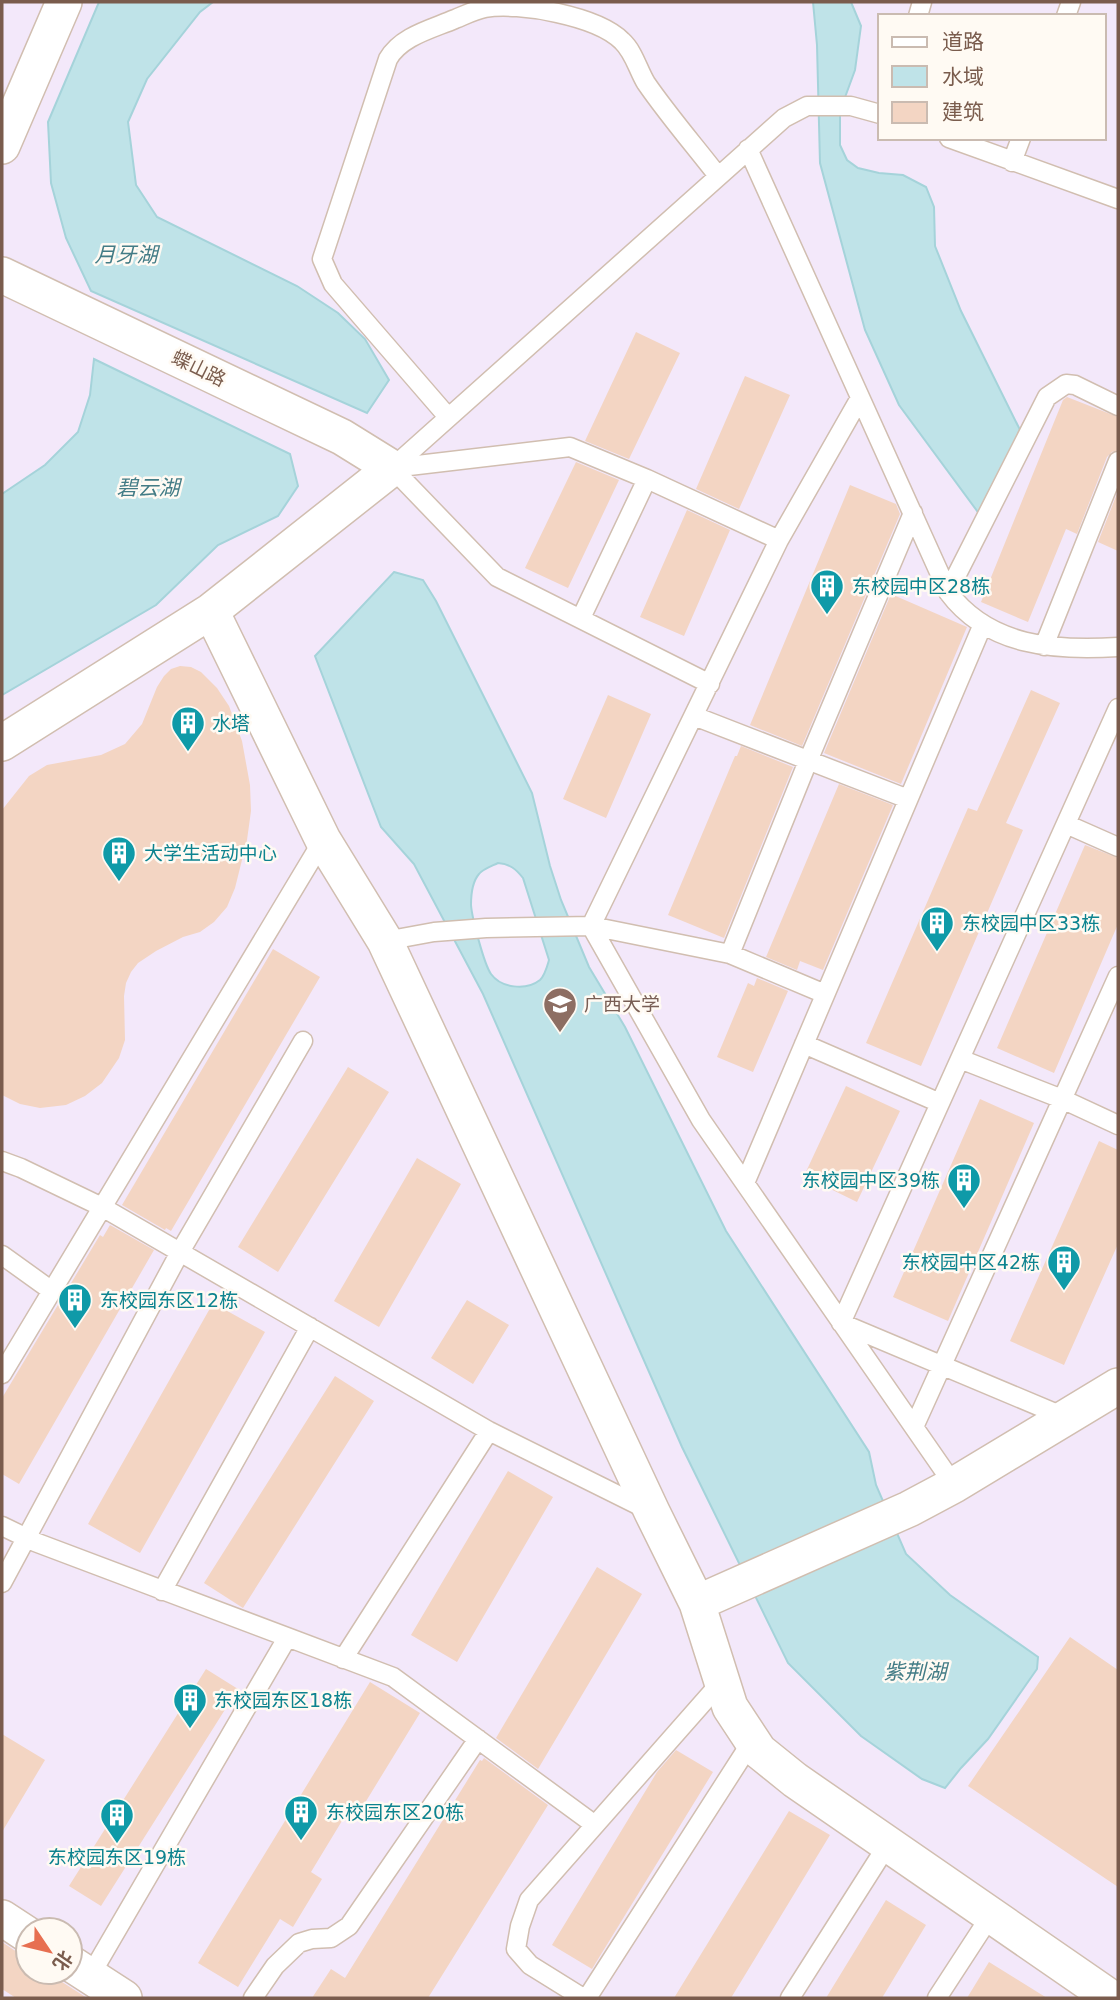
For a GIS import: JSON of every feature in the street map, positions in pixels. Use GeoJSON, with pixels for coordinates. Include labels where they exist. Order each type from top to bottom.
{"type":"FeatureCollection","features":[{"type":"Feature","properties":{"kind":"street"},"geometry":{"type":"LineString","coordinates":[[2,146],[64,2]]}},
{"type":"Feature","properties":{"kind":"street","name":"蝶山路"},"geometry":{"type":"LineString","coordinates":[[2,275],[342,437],[392,468]]}},
{"type":"Feature","properties":{"kind":"street"},"geometry":{"type":"LineString","coordinates":[[2,743],[211,611],[392,468]]}},
{"type":"Feature","properties":{"kind":"street"},"geometry":{"type":"LineString","coordinates":[[211,611],[323,840],[385,941],[652,1512],[713,1597],[722,1681],[730,1707],[759,1751],[795,1780],[1104,1996]]}},
{"type":"Feature","properties":{"kind":"street"},"geometry":{"type":"LineString","coordinates":[[713,1597],[909,1509],[954,1485],[1067,1418],[1115,1382]]}},
{"type":"Feature","properties":{"kind":"street"},"geometry":{"type":"LineString","coordinates":[[84,1973],[124,1998]]}},
{"type":"Feature","properties":{"kind":"lane"},"geometry":{"type":"LineString","coordinates":[[448,418],[333,284],[322,259],[388,59],[394,49],[403,41],[486,8],[505,7],[559,13],[583,20],[622,40],[646,82],[718,176]]}},
{"type":"Feature","properties":{"kind":"lane"},"geometry":{"type":"LineString","coordinates":[[392,468],[784,118],[807,106],[851,106],[878,113]]}},
{"type":"Feature","properties":{"kind":"lane"},"geometry":{"type":"LineString","coordinates":[[953,140],[1118,199]]}},
{"type":"Feature","properties":{"kind":"lane"},"geometry":{"type":"LineString","coordinates":[[1012,162],[1020,140]]}},
{"type":"Feature","properties":{"kind":"lane"},"geometry":{"type":"LineString","coordinates":[[748,149],[948,592],[959,606],[983,624],[1017,641],[1088,649],[1118,647]]}},
{"type":"Feature","properties":{"kind":"lane"},"geometry":{"type":"LineString","coordinates":[[948,592],[1047,397],[1066,384],[1075,385],[1118,406]]}},
{"type":"Feature","properties":{"kind":"lane"},"geometry":{"type":"LineString","coordinates":[[584,926],[694,716],[779,540],[860,398]]}},
{"type":"Feature","properties":{"kind":"lane"},"geometry":{"type":"LineString","coordinates":[[392,468],[570,447],[779,540]]}},
{"type":"Feature","properties":{"kind":"lane"},"geometry":{"type":"LineString","coordinates":[[1044,646],[1118,461]]}},
{"type":"Feature","properties":{"kind":"lane"},"geometry":{"type":"LineString","coordinates":[[392,468],[497,577],[710,684]]}},
{"type":"Feature","properties":{"kind":"lane"},"geometry":{"type":"LineString","coordinates":[[581,618],[647,479]]}},
{"type":"Feature","properties":{"kind":"lane"},"geometry":{"type":"LineString","coordinates":[[730,954],[913,513]]}},
{"type":"Feature","properties":{"kind":"lane"},"geometry":{"type":"LineString","coordinates":[[745,1183],[983,624]]}},
{"type":"Feature","properties":{"kind":"lane"},"geometry":{"type":"LineString","coordinates":[[841,1323],[1118,708]]}},
{"type":"Feature","properties":{"kind":"lane"},"geometry":{"type":"LineString","coordinates":[[694,716],[908,799]]}},
{"type":"Feature","properties":{"kind":"lane"},"geometry":{"type":"LineString","coordinates":[[1066,824],[1118,847]]}},
{"type":"Feature","properties":{"kind":"lane"},"geometry":{"type":"LineString","coordinates":[[2,1374],[323,840]]}},
{"type":"Feature","properties":{"kind":"lane"},"geometry":{"type":"LineString","coordinates":[[385,941],[434,932],[486,928],[584,926],[730,954],[825,994]]}},
{"type":"Feature","properties":{"kind":"lane"},"geometry":{"type":"LineString","coordinates":[[584,926],[701,1120],[954,1485]]}},
{"type":"Feature","properties":{"kind":"lane"},"geometry":{"type":"LineString","coordinates":[[914,1427],[1118,976]]}},
{"type":"Feature","properties":{"kind":"lane"},"geometry":{"type":"LineString","coordinates":[[2,1583],[180,1252],[303,1041]]}},
{"type":"Feature","properties":{"kind":"lane"},"geometry":{"type":"LineString","coordinates":[[804,1044],[940,1103]]}},
{"type":"Feature","properties":{"kind":"lane"},"geometry":{"type":"LineString","coordinates":[[960,1059],[1062,1099],[1118,1125]]}},
{"type":"Feature","properties":{"kind":"lane"},"geometry":{"type":"LineString","coordinates":[[2,1161],[102,1207],[489,1431],[652,1512]]}},
{"type":"Feature","properties":{"kind":"lane"},"geometry":{"type":"LineString","coordinates":[[2,1255],[52,1291]]}},
{"type":"Feature","properties":{"kind":"lane"},"geometry":{"type":"LineString","coordinates":[[841,1323],[1067,1418]]}},
{"type":"Feature","properties":{"kind":"lane"},"geometry":{"type":"LineString","coordinates":[[162,1591],[310,1327]]}},
{"type":"Feature","properties":{"kind":"lane"},"geometry":{"type":"LineString","coordinates":[[343,1660],[489,1431]]}},
{"type":"Feature","properties":{"kind":"lane"},"geometry":{"type":"LineString","coordinates":[[2,1525],[27,1538],[162,1591],[393,1677],[595,1825]]}},
{"type":"Feature","properties":{"kind":"lane"},"geometry":{"type":"LineString","coordinates":[[84,1964],[287,1638]]}},
{"type":"Feature","properties":{"kind":"lane"},"geometry":{"type":"LineString","coordinates":[[722,1681],[529,1900],[516,1949],[530,1965],[585,1998],[752,1741]]}},
{"type":"Feature","properties":{"kind":"lane"},"geometry":{"type":"LineString","coordinates":[[253,1998],[275,1966],[299,1943],[331,1938],[349,1926],[478,1739]]}},
{"type":"Feature","properties":{"kind":"lane"},"geometry":{"type":"LineString","coordinates":[[790,1998],[888,1844]]}},
{"type":"Feature","properties":{"kind":"lane"},"geometry":{"type":"LineString","coordinates":[[937,1998],[991,1915]]}},
{"type":"Feature","properties":{"kind":"shaded area","name":"广西大学"},"geometry":{"type":"Polygon","coordinates":[[[2,2],[1118,2],[1118,1998],[2,1998],[2,2]]]}},
{"type":"Feature","properties":{"kind":"water","name":"月牙湖"},"geometry":{"type":"Polygon","coordinates":[[[99,2],[213,2],[200,12],[147,79],[128,122],[136,185],[157,217],[297,286],[338,313],[365,339],[389,380],[367,413],[91,291],[66,238],[51,183],[48,122],[99,2]]]}},
{"type":"Feature","properties":{"kind":"water"},"geometry":{"type":"Polygon","coordinates":[[[813,2],[851,2],[861,26],[855,70],[840,111],[840,145],[847,160],[858,168],[903,175],[926,187],[934,207],[935,246],[961,311],[1024,438],[983,519],[899,405],[865,330],[820,163],[817,45],[813,2]]]}},
{"type":"Feature","properties":{"kind":"water","name":"碧云湖"},"geometry":{"type":"Polygon","coordinates":[[[94,359],[290,454],[298,486],[278,516],[218,545],[156,605],[2,695],[2,494],[45,465],[78,432],[90,395],[94,359]]]}},
{"type":"Feature","properties":{"kind":"water","name":"紫荆湖"},"geometry":{"type":"Polygon","coordinates":[[[394,572],[423,580],[532,793],[561,900],[589,967],[625,1027],[726,1231],[869,1452],[876,1485],[906,1554],[950,1595],[1038,1657],[1037,1669],[988,1739],[945,1788],[922,1779],[861,1736],[788,1663],[682,1447],[483,994],[414,864],[381,827],[315,656],[394,572]],[[502,864],[485,869],[473,885],[471,905],[474,920],[488,969],[495,979],[507,985],[528,986],[542,978],[549,960],[523,878],[512,868],[502,864]]]}},
{"type":"Feature","properties":{"kind":"building"},"geometry":{"type":"Polygon","coordinates":[[[636,332],[680,353],[629,459],[585,441],[636,332]]]}},
{"type":"Feature","properties":{"kind":"building"},"geometry":{"type":"Polygon","coordinates":[[[745,376],[790,395],[739,509],[696,489],[745,376]]]}},
{"type":"Feature","properties":{"kind":"building"},"geometry":{"type":"Polygon","coordinates":[[[1067,397],[1118,417],[1118,450],[1107,457],[1077,534],[1066,529],[1028,622],[981,602],[1063,400],[1067,397]]]}},
{"type":"Feature","properties":{"kind":"building"},"geometry":{"type":"Polygon","coordinates":[[[576,462],[619,480],[568,588],[525,568],[576,462]]]}},
{"type":"Feature","properties":{"kind":"building","name":"东校园中区28栋"},"geometry":{"type":"Polygon","coordinates":[[[850,485],[896,504],[900,514],[802,746],[750,725],[850,485]]]}},
{"type":"Feature","properties":{"kind":"building"},"geometry":{"type":"Polygon","coordinates":[[[1118,491],[1118,551],[1098,542],[1118,491]]]}},
{"type":"Feature","properties":{"kind":"building"},"geometry":{"type":"Polygon","coordinates":[[[687,510],[730,530],[684,636],[640,617],[687,510]]]}},
{"type":"Feature","properties":{"kind":"building"},"geometry":{"type":"Polygon","coordinates":[[[891,594],[967,627],[901,784],[824,753],[891,594]]]}},
{"type":"Feature","properties":{"kind":"building","name":"大学生活动中心"},"geometry":{"type":"Polygon","coordinates":[[[180,666],[201,672],[217,688],[229,706],[242,741],[250,785],[251,811],[235,888],[227,907],[214,922],[200,932],[183,937],[156,951],[138,963],[131,972],[124,996],[125,1040],[119,1058],[102,1083],[85,1096],[66,1105],[40,1108],[20,1104],[2,1095],[2,810],[29,776],[47,765],[101,755],[125,744],[142,724],[164,676],[171,669],[180,666]]]}},
{"type":"Feature","properties":{"kind":"building","name":"东校园中区33栋"},"geometry":{"type":"Polygon","coordinates":[[[1031,690],[1060,703],[1006,823],[1023,830],[921,1066],[866,1043],[968,808],[977,811],[1031,690]]]}},
{"type":"Feature","properties":{"kind":"building"},"geometry":{"type":"Polygon","coordinates":[[[608,695],[651,714],[606,818],[563,799],[608,695]]]}},
{"type":"Feature","properties":{"kind":"building"},"geometry":{"type":"Polygon","coordinates":[[[741,746],[793,767],[724,938],[668,915],[741,746]]]}},
{"type":"Feature","properties":{"kind":"building"},"geometry":{"type":"Polygon","coordinates":[[[839,784],[893,805],[823,970],[800,961],[797,970],[766,957],[839,784]]]}},
{"type":"Feature","properties":{"kind":"building"},"geometry":{"type":"Polygon","coordinates":[[[1085,845],[1118,858],[1118,924],[1054,1073],[997,1048],[1085,845]]]}},
{"type":"Feature","properties":{"kind":"building"},"geometry":{"type":"Polygon","coordinates":[[[273,949],[320,977],[171,1231],[166,1228],[165,1230],[122,1205],[273,949]]]}},
{"type":"Feature","properties":{"kind":"building"},"geometry":{"type":"Polygon","coordinates":[[[757,978],[788,991],[753,1072],[717,1057],[748,983],[754,986],[757,978]]]}},
{"type":"Feature","properties":{"kind":"building"},"geometry":{"type":"Polygon","coordinates":[[[348,1067],[389,1092],[278,1272],[238,1247],[348,1067]]]}},
{"type":"Feature","properties":{"kind":"building"},"geometry":{"type":"Polygon","coordinates":[[[846,1086],[900,1111],[857,1202],[804,1176],[846,1086]]]}},
{"type":"Feature","properties":{"kind":"building","name":"东校园中区39栋"},"geometry":{"type":"Polygon","coordinates":[[[980,1099],[1034,1123],[948,1321],[893,1297],[980,1099]]]}},
{"type":"Feature","properties":{"kind":"building","name":"东校园中区42栋"},"geometry":{"type":"Polygon","coordinates":[[[1099,1141],[1118,1150],[1118,1244],[1064,1365],[1010,1341],[1099,1141]]]}},
{"type":"Feature","properties":{"kind":"building"},"geometry":{"type":"Polygon","coordinates":[[[417,1158],[461,1184],[379,1327],[334,1301],[417,1158]]]}},
{"type":"Feature","properties":{"kind":"building","name":"东校园东区12栋"},"geometry":{"type":"Polygon","coordinates":[[[110,1225],[154,1250],[19,1484],[2,1474],[2,1398],[100,1235],[103,1237],[110,1225]]]}},
{"type":"Feature","properties":{"kind":"building"},"geometry":{"type":"Polygon","coordinates":[[[467,1300],[509,1325],[473,1384],[431,1358],[467,1300]]]}},
{"type":"Feature","properties":{"kind":"building"},"geometry":{"type":"Polygon","coordinates":[[[213,1303],[265,1332],[140,1553],[88,1524],[213,1303]]]}},
{"type":"Feature","properties":{"kind":"building"},"geometry":{"type":"Polygon","coordinates":[[[335,1376],[374,1401],[243,1608],[204,1583],[335,1376]]]}},
{"type":"Feature","properties":{"kind":"building"},"geometry":{"type":"Polygon","coordinates":[[[508,1471],[553,1497],[457,1662],[411,1635],[508,1471]]]}},
{"type":"Feature","properties":{"kind":"building"},"geometry":{"type":"Polygon","coordinates":[[[597,1567],[642,1594],[538,1769],[496,1738],[597,1567]]]}},
{"type":"Feature","properties":{"kind":"building"},"geometry":{"type":"Polygon","coordinates":[[[1070,1637],[1118,1670],[1118,1887],[968,1786],[1070,1637]]]}},
{"type":"Feature","properties":{"kind":"building"},"geometry":{"type":"Polygon","coordinates":[[[206,1669],[238,1689],[101,1906],[69,1886],[206,1669]]]}},
{"type":"Feature","properties":{"kind":"building","name":"东校园东区20栋"},"geometry":{"type":"Polygon","coordinates":[[[370,1682],[420,1713],[360,1811],[351,1806],[311,1872],[322,1879],[293,1927],[280,1919],[238,1987],[198,1963],[370,1682]]]}},
{"type":"Feature","properties":{"kind":"building"},"geometry":{"type":"Polygon","coordinates":[[[2,1734],[45,1760],[2,1832],[2,1734]]]}},
{"type":"Feature","properties":{"kind":"building"},"geometry":{"type":"Polygon","coordinates":[[[676,1750],[713,1772],[592,1969],[552,1945],[657,1772],[676,1750]]]}},
{"type":"Feature","properties":{"kind":"building"},"geometry":{"type":"Polygon","coordinates":[[[484,1758],[548,1805],[428,1998],[312,1998],[331,1969],[345,1978],[480,1760],[484,1758]]]}},
{"type":"Feature","properties":{"kind":"building"},"geometry":{"type":"Polygon","coordinates":[[[789,1811],[830,1835],[731,1998],[674,1998],[789,1811]]]}},
{"type":"Feature","properties":{"kind":"building"},"geometry":{"type":"Polygon","coordinates":[[[886,1900],[926,1925],[882,1998],[826,1998],[886,1900]]]}},
{"type":"Feature","properties":{"kind":"building"},"geometry":{"type":"Polygon","coordinates":[[[2,1942],[14,1950],[14,1986],[68,1986],[87,1998],[16,1998],[2,1989],[2,1942]]]}},
{"type":"Feature","properties":{"kind":"building"},"geometry":{"type":"Polygon","coordinates":[[[989,1962],[1047,1998],[967,1998],[989,1962]]]}},
{"type":"Feature","properties":{"kind":"place","name":"东校园中区28栋"},"geometry":{"type":"Point","coordinates":[827,616]}},
{"type":"Feature","properties":{"kind":"place","name":"水塔"},"geometry":{"type":"Point","coordinates":[188,753]}},
{"type":"Feature","properties":{"kind":"place","name":"大学生活动中心"},"geometry":{"type":"Point","coordinates":[119,883]}},
{"type":"Feature","properties":{"kind":"place","name":"东校园中区33栋"},"geometry":{"type":"Point","coordinates":[937,953]}},
{"type":"Feature","properties":{"kind":"place","name":"广西大学"},"geometry":{"type":"Point","coordinates":[560,1034]}},
{"type":"Feature","properties":{"kind":"place","name":"东校园中区39栋"},"geometry":{"type":"Point","coordinates":[964,1210]}},
{"type":"Feature","properties":{"kind":"place","name":"东校园中区42栋"},"geometry":{"type":"Point","coordinates":[1064,1292]}},
{"type":"Feature","properties":{"kind":"place","name":"东校园东区12栋"},"geometry":{"type":"Point","coordinates":[75,1330]}},
{"type":"Feature","properties":{"kind":"place","name":"东校园东区18栋"},"geometry":{"type":"Point","coordinates":[190,1730]}},
{"type":"Feature","properties":{"kind":"place","name":"东校园东区20栋"},"geometry":{"type":"Point","coordinates":[301,1842]}},
{"type":"Feature","properties":{"kind":"place","name":"东校园东区19栋"},"geometry":{"type":"Point","coordinates":[117,1845]}}]}
